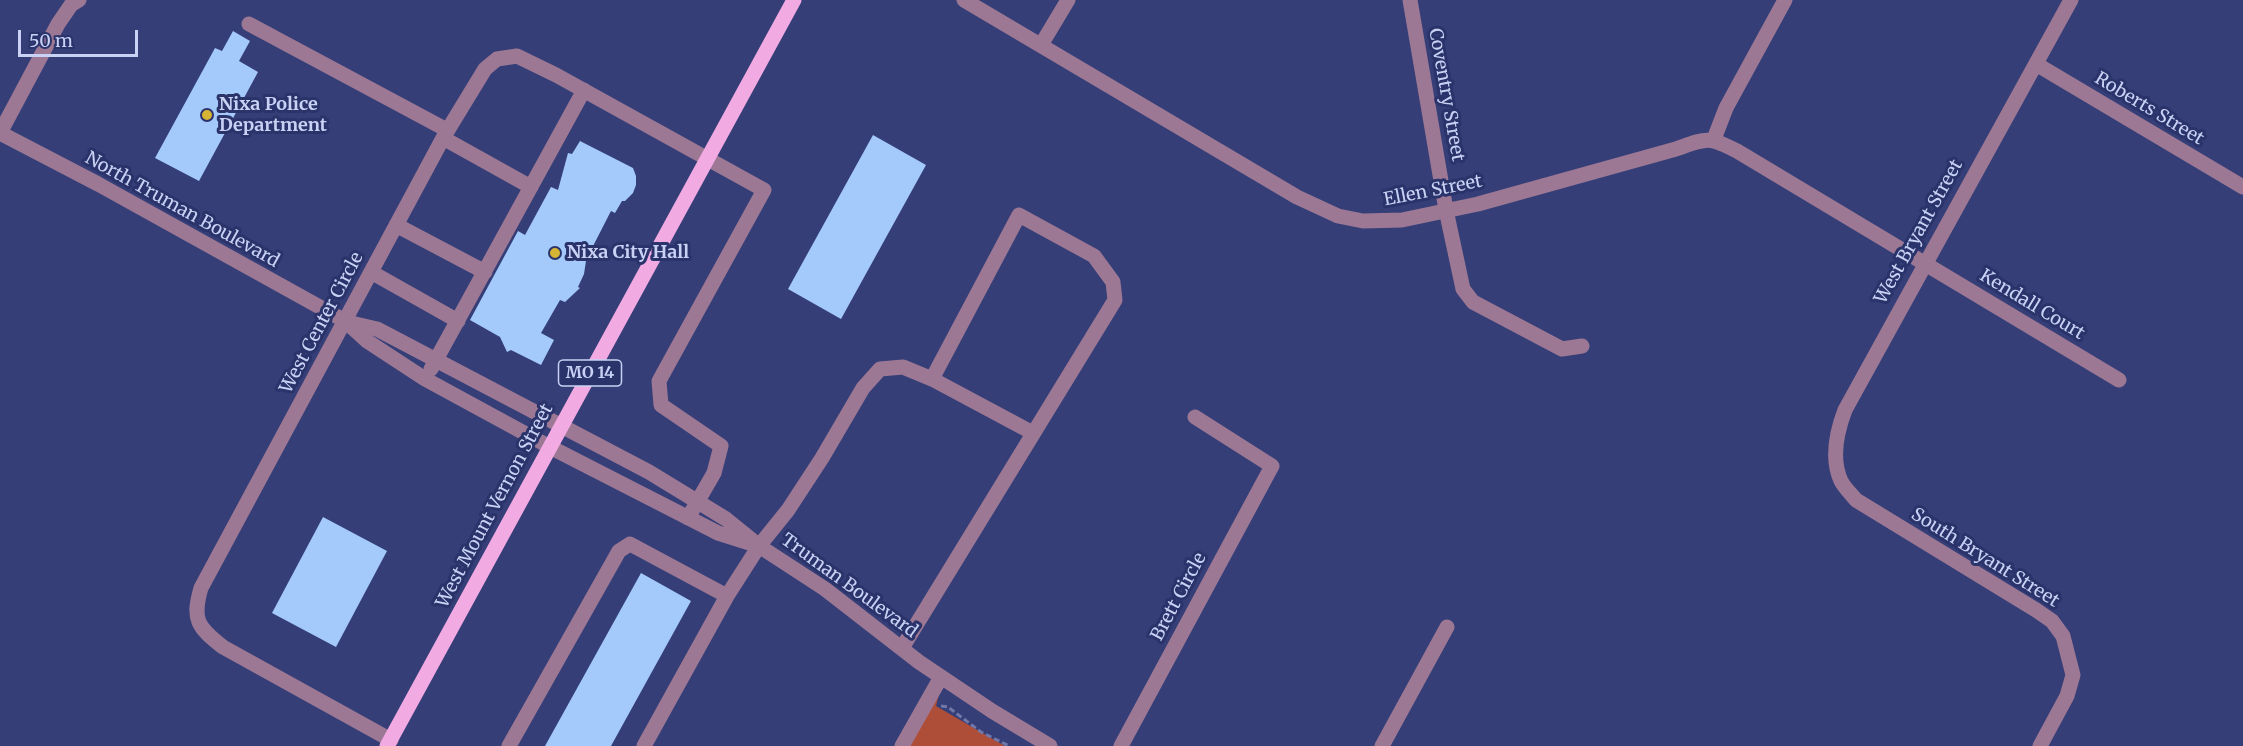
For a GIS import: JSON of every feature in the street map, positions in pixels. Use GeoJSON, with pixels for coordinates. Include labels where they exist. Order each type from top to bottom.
{"type":"FeatureCollection","features":[{"type":"Feature","properties":{"kind":"main road","name":"West Mount Vernon Street"},"geometry":{"type":"LineString","coordinates":[[389,744],[794,0]]}},
{"type":"Feature","properties":{"kind":"street"},"geometry":{"type":"LineString","coordinates":[[0,133],[58,24],[71,5],[79,0]]}},
{"type":"Feature","properties":{"kind":"street","name":"Ellen Street"},"geometry":{"type":"LineString","coordinates":[[964,0],[1297,197],[1338,216],[1363,221],[1402,220],[1446,210],[1654,155],[1697,141],[1714,139]]}},
{"type":"Feature","properties":{"kind":"street"},"geometry":{"type":"LineString","coordinates":[[1041,45],[1068,0]]}},
{"type":"Feature","properties":{"kind":"street","name":"Coventry Street"},"geometry":{"type":"LineString","coordinates":[[1410,0],[1446,210],[1463,289],[1473,302],[1562,349],[1582,346]]}},
{"type":"Feature","properties":{"kind":"street"},"geometry":{"type":"LineString","coordinates":[[1714,139],[1726,108],[1785,0]]}},
{"type":"Feature","properties":{"kind":"street","name":"West Bryant Street"},"geometry":{"type":"LineString","coordinates":[[1849,491],[1841,481],[1836,459],[1838,432],[1845,410],[2071,0]]}},
{"type":"Feature","properties":{"kind":"street"},"geometry":{"type":"LineString","coordinates":[[249,24],[445,134],[531,187]]}},
{"type":"Feature","properties":{"kind":"street","name":"West Center Circle"},"geometry":{"type":"LineString","coordinates":[[389,744],[223,647],[208,636],[199,622],[196,609],[201,588],[445,134],[485,69],[497,58],[517,57],[584,90],[764,190],[659,381],[661,405],[721,446],[714,473],[698,501]]}},
{"type":"Feature","properties":{"kind":"street","name":"Roberts Street"},"geometry":{"type":"LineString","coordinates":[[2036,64],[2242,186]]}},
{"type":"Feature","properties":{"kind":"street"},"geometry":{"type":"LineString","coordinates":[[426,379],[584,90]]}},
{"type":"Feature","properties":{"kind":"street","name":"North Truman Boulevard"},"geometry":{"type":"LineString","coordinates":[[0,133],[98,184],[345,321],[367,341],[426,379],[550,447]]}},
{"type":"Feature","properties":{"kind":"street","name":"Kendall Court"},"geometry":{"type":"LineString","coordinates":[[1714,139],[2119,380]]}},
{"type":"Feature","properties":{"kind":"street"},"geometry":{"type":"LineString","coordinates":[[902,648],[1115,300],[1113,282],[1094,256],[1019,215],[932,379]]}},
{"type":"Feature","properties":{"kind":"street"},"geometry":{"type":"LineString","coordinates":[[396,225],[485,272]]}},
{"type":"Feature","properties":{"kind":"street"},"geometry":{"type":"LineString","coordinates":[[371,272],[458,321]]}},
{"type":"Feature","properties":{"kind":"street","name":"North Truman Boulevard"},"geometry":{"type":"LineString","coordinates":[[345,321],[376,329],[649,472],[726,519],[759,546]]}},
{"type":"Feature","properties":{"kind":"street"},"geometry":{"type":"LineString","coordinates":[[644,746],[759,546],[788,510],[863,388],[880,369],[903,367],[932,379],[1033,433]]}},
{"type":"Feature","properties":{"kind":"street","name":"Brett Circle"},"geometry":{"type":"LineString","coordinates":[[1121,746],[1272,466],[1195,417]]}},
{"type":"Feature","properties":{"kind":"street","name":"Truman Boulevard"},"geometry":{"type":"LineString","coordinates":[[550,447],[718,533],[759,546],[825,589],[941,677],[1050,746]]}},
{"type":"Feature","properties":{"kind":"street","name":"South Bryant Street"},"geometry":{"type":"LineString","coordinates":[[1849,491],[1856,500],[2052,621],[2063,636],[2073,675],[2067,696],[2040,746]]}},
{"type":"Feature","properties":{"kind":"street"},"geometry":{"type":"LineString","coordinates":[[688,518],[698,501]]}},
{"type":"Feature","properties":{"kind":"street"},"geometry":{"type":"LineString","coordinates":[[509,746],[619,551],[630,544],[728,597]]}},
{"type":"Feature","properties":{"kind":"street"},"geometry":{"type":"LineString","coordinates":[[1382,746],[1447,627]]}},
{"type":"Feature","properties":{"kind":"street"},"geometry":{"type":"LineString","coordinates":[[902,746],[941,677]]}},
{"type":"Feature","properties":{"kind":"path"},"geometry":{"type":"LineString","coordinates":[[927,700],[936,705],[948,707],[981,732],[1009,746]]}},
{"type":"Feature","properties":{"kind":"shaded area"},"geometry":{"type":"Polygon","coordinates":[[[940,690],[936,706],[1005,746],[910,746],[940,690]]]}},
{"type":"Feature","properties":{"kind":"building","name":"Nixa Police Department"},"geometry":{"type":"Polygon","coordinates":[[[233,31],[250,41],[239,61],[258,72],[199,181],[155,158],[215,48],[222,51],[233,31]]]}},
{"type":"Feature","properties":{"kind":"building"},"geometry":{"type":"Polygon","coordinates":[[[873,135],[926,165],[841,319],[788,289],[873,135]]]}},
{"type":"Feature","properties":{"kind":"building","name":"Nixa City Hall"},"geometry":{"type":"Polygon","coordinates":[[[580,141],[633,168],[636,185],[633,193],[622,201],[615,213],[611,211],[591,250],[594,254],[586,261],[584,274],[578,287],[580,288],[565,302],[560,300],[541,333],[554,340],[541,365],[511,350],[507,352],[500,337],[470,320],[518,231],[525,235],[551,187],[558,190],[568,153],[572,154],[580,141]]]}},
{"type":"Feature","properties":{"kind":"building"},"geometry":{"type":"Polygon","coordinates":[[[323,517],[387,551],[336,647],[272,613],[323,517]]]}},
{"type":"Feature","properties":{"kind":"building"},"geometry":{"type":"Polygon","coordinates":[[[641,573],[691,601],[611,746],[545,746],[641,573]]]}},
{"type":"Feature","properties":{"kind":"place","name":"Nixa Police Department"},"geometry":{"type":"Point","coordinates":[207,115]}},
{"type":"Feature","properties":{"kind":"place","name":"Nixa City Hall"},"geometry":{"type":"Point","coordinates":[555,253]}}]}
